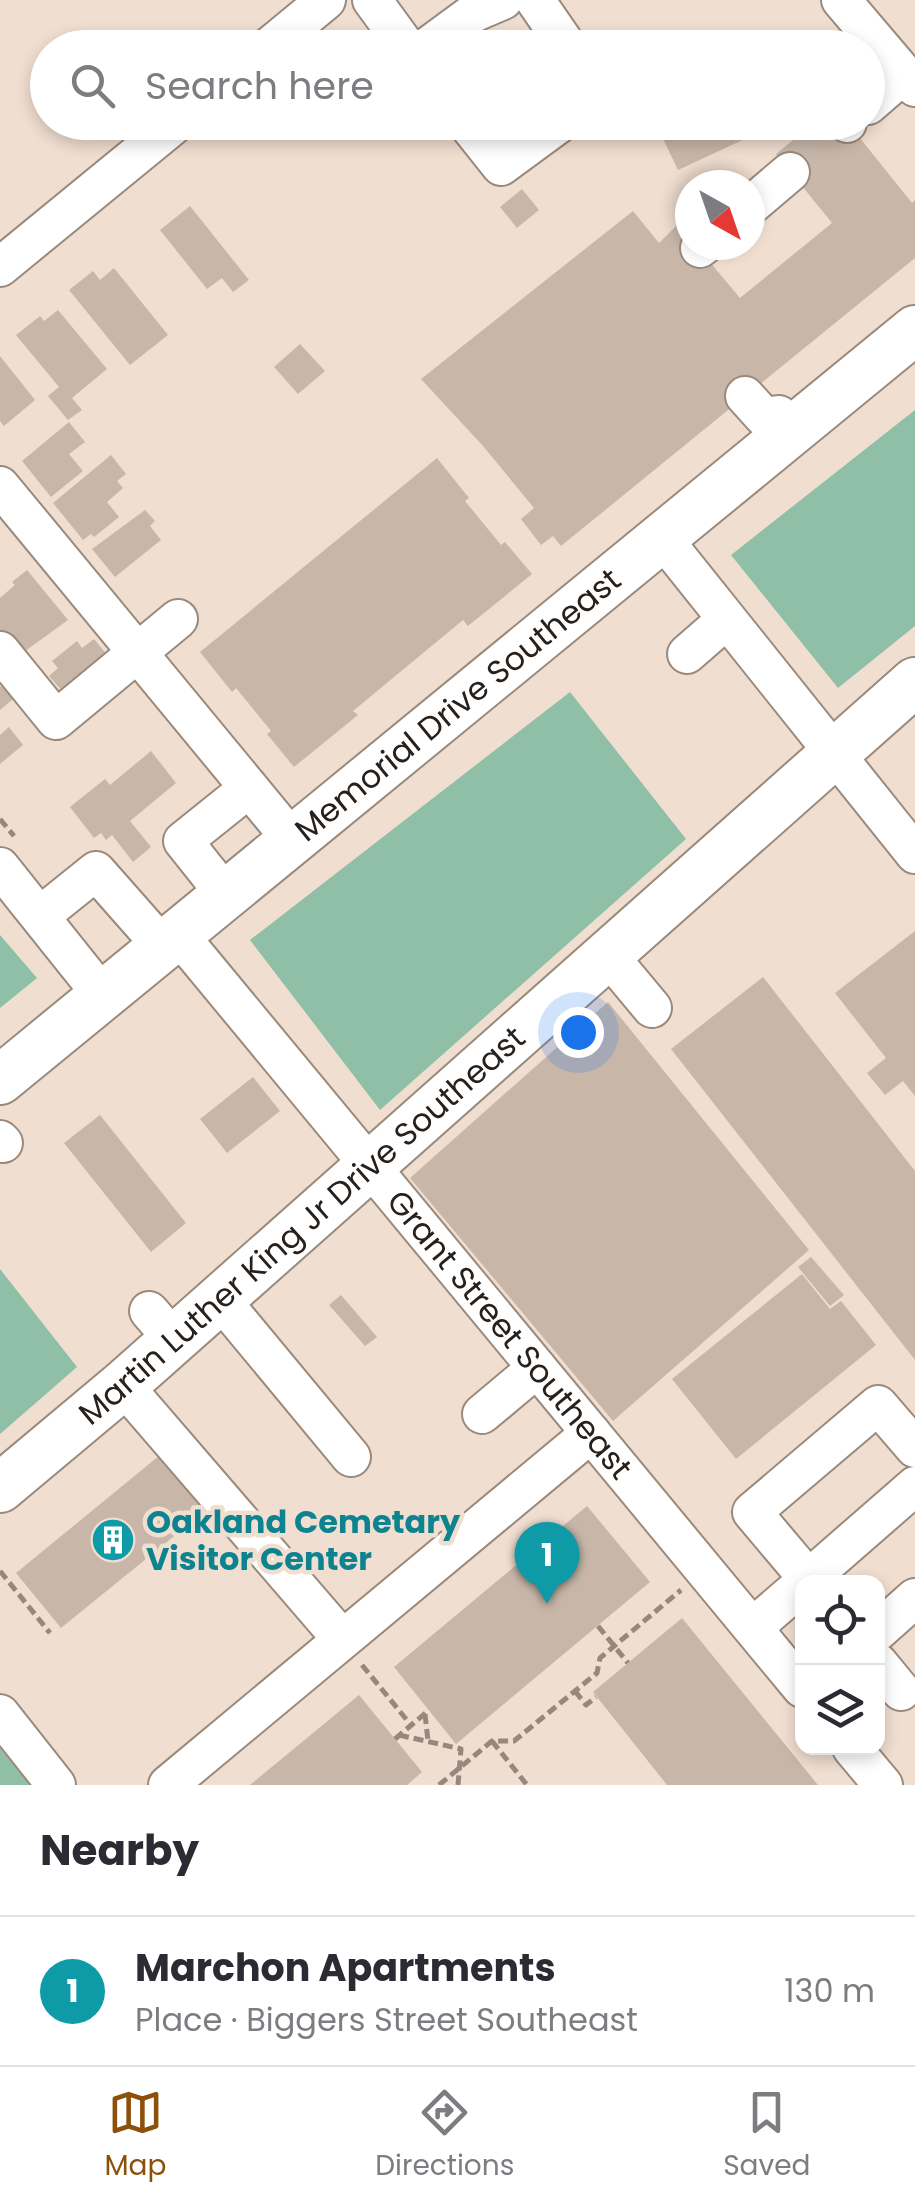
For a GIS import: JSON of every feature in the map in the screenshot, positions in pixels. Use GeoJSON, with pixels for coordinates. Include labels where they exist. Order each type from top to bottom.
{"type":"FeatureCollection","features":[{"type":"Feature","properties":{"kind":"main road","name":"Memorial Drive Southeast"},"geometry":{"type":"LineString","coordinates":[[0,1080],[663,539],[786,423],[915,330]]}},
{"type":"Feature","properties":{"kind":"main road","name":"Martin Luther King Jr Drive Southeast"},"geometry":{"type":"LineString","coordinates":[[0,1488],[123,1385],[162,1325],[220,1299],[915,682]]}},
{"type":"Feature","properties":{"kind":"street"},"geometry":{"type":"LineString","coordinates":[[290,30],[326,0]]}},
{"type":"Feature","properties":{"kind":"street"},"geometry":{"type":"LineString","coordinates":[[372,0],[393,30]]}},
{"type":"Feature","properties":{"kind":"street"},"geometry":{"type":"LineString","coordinates":[[450,30],[475,12],[502,0]]}},
{"type":"Feature","properties":{"kind":"street"},"geometry":{"type":"LineString","coordinates":[[535,0],[556,30]]}},
{"type":"Feature","properties":{"kind":"street"},"geometry":{"type":"LineString","coordinates":[[841,0],[867,30]]}},
{"type":"Feature","properties":{"kind":"street"},"geometry":{"type":"LineString","coordinates":[[885,51],[910,80],[885,95]]}},
{"type":"Feature","properties":{"kind":"street"},"geometry":{"type":"LineString","coordinates":[[0,267],[154,140]]}},
{"type":"Feature","properties":{"kind":"street"},"geometry":{"type":"LineString","coordinates":[[481,140],[502,166],[537,140]]}},
{"type":"Feature","properties":{"kind":"street"},"geometry":{"type":"LineString","coordinates":[[765,193],[790,172]]}},
{"type":"Feature","properties":{"kind":"street"},"geometry":{"type":"LineString","coordinates":[[755,388],[782,402],[786,423]]}},
{"type":"Feature","properties":{"kind":"street"},"geometry":{"type":"LineString","coordinates":[[0,486],[293,841]]}},
{"type":"Feature","properties":{"kind":"street"},"geometry":{"type":"LineString","coordinates":[[663,539],[915,854]]}},
{"type":"Feature","properties":{"kind":"street"},"geometry":{"type":"LineString","coordinates":[[0,650],[56,720],[178,619]]}},
{"type":"Feature","properties":{"kind":"street"},"geometry":{"type":"LineString","coordinates":[[687,654],[726,620]]}},
{"type":"Feature","properties":{"kind":"street"},"geometry":{"type":"LineString","coordinates":[[226,895],[182,841],[249,788]]}},
{"type":"Feature","properties":{"kind":"street"},"geometry":{"type":"LineString","coordinates":[[10,855],[40,916],[103,996]]}},
{"type":"Feature","properties":{"kind":"street","name":"Grant Street Southeast"},"geometry":{"type":"LineString","coordinates":[[40,916],[96,870],[170,941],[369,1165],[795,1679]]}},
{"type":"Feature","properties":{"kind":"street"},"geometry":{"type":"LineString","coordinates":[[607,954],[652,1008]]}},
{"type":"Feature","properties":{"kind":"street"},"geometry":{"type":"LineString","coordinates":[[220,1299],[352,1457]]}},
{"type":"Feature","properties":{"kind":"street"},"geometry":{"type":"LineString","coordinates":[[482,1414],[537,1368]]}},
{"type":"Feature","properties":{"kind":"street"},"geometry":{"type":"LineString","coordinates":[[123,1385],[351,1651]]}},
{"type":"Feature","properties":{"kind":"street"},"geometry":{"type":"LineString","coordinates":[[802,1575],[752,1512],[878,1405],[915,1448]]}},
{"type":"Feature","properties":{"kind":"street"},"geometry":{"type":"LineString","coordinates":[[168,1785],[351,1651],[591,1432]]}},
{"type":"Feature","properties":{"kind":"street"},"geometry":{"type":"LineString","coordinates":[[815,1575],[915,1486]]}},
{"type":"Feature","properties":{"kind":"street"},"geometry":{"type":"LineString","coordinates":[[756,1631],[766,1616],[795,1592]]}},
{"type":"Feature","properties":{"kind":"street"},"geometry":{"type":"LineString","coordinates":[[885,1625],[915,1598]]}},
{"type":"Feature","properties":{"kind":"street"},"geometry":{"type":"LineString","coordinates":[[0,1714],[56,1785]]}},
{"type":"Feature","properties":{"kind":"street"},"geometry":{"type":"LineString","coordinates":[[858,1755],[883,1785]]}},
{"type":"Feature","properties":{"kind":"path"},"geometry":{"type":"LineString","coordinates":[[0,819],[10,855]]}},
{"type":"Feature","properties":{"kind":"path"},"geometry":{"type":"LineString","coordinates":[[0,1571],[50,1632]]}},
{"type":"Feature","properties":{"kind":"path"},"geometry":{"type":"LineString","coordinates":[[439,1785],[492,1741],[514,1741],[597,1673],[600,1658],[683,1588]]}},
{"type":"Feature","properties":{"kind":"path"},"geometry":{"type":"LineString","coordinates":[[598,1626],[628,1663]]}},
{"type":"Feature","properties":{"kind":"path"},"geometry":{"type":"LineString","coordinates":[[351,1651],[411,1725]]}},
{"type":"Feature","properties":{"kind":"path"},"geometry":{"type":"LineString","coordinates":[[575,1691],[586,1705],[596,1696]]}},
{"type":"Feature","properties":{"kind":"path"},"geometry":{"type":"LineString","coordinates":[[429,1742],[427,1712],[397,1737],[461,1748],[458,1785]]}},
{"type":"Feature","properties":{"kind":"path"},"geometry":{"type":"LineString","coordinates":[[492,1741],[526,1785]]}},
{"type":"Feature","properties":{"kind":"green space"},"geometry":{"type":"Polygon","coordinates":[[[915,410],[915,626],[838,688],[731,555],[915,410]]]}},
{"type":"Feature","properties":{"kind":"green space"},"geometry":{"type":"Polygon","coordinates":[[[570,692],[686,839],[380,1110],[250,940],[570,692]]]}},
{"type":"Feature","properties":{"kind":"green space"},"geometry":{"type":"Polygon","coordinates":[[[0,935],[37,978],[0,1008],[0,935]]]}},
{"type":"Feature","properties":{"kind":"green space"},"geometry":{"type":"Polygon","coordinates":[[[0,1269],[77,1367],[0,1434],[0,1269]]]}},
{"type":"Feature","properties":{"kind":"green space"},"geometry":{"type":"Polygon","coordinates":[[[0,1748],[30,1785],[0,1785],[0,1748]]]}},
{"type":"Feature","properties":{"kind":"building"},"geometry":{"type":"Polygon","coordinates":[[[664,140],[743,140],[678,170],[664,140]]]}},
{"type":"Feature","properties":{"kind":"building"},"geometry":{"type":"Polygon","coordinates":[[[793,140],[861,140],[912,203],[915,200],[915,258],[561,546],[553,536],[541,545],[521,519],[534,508],[421,379],[633,211],[659,243],[675,227],[675,260],[708,260],[740,298],[832,223],[776,154],[793,140]]]}},
{"type":"Feature","properties":{"kind":"building"},"geometry":{"type":"Polygon","coordinates":[[[522,189],[539,210],[517,228],[500,207],[522,189]]]}},
{"type":"Feature","properties":{"kind":"building"},"geometry":{"type":"Polygon","coordinates":[[[190,206],[249,280],[233,292],[222,278],[207,289],[160,230],[190,206]]]}},
{"type":"Feature","properties":{"kind":"building"},"geometry":{"type":"Polygon","coordinates":[[[114,268],[168,335],[130,365],[69,290],[93,271],[100,280],[114,268]]]}},
{"type":"Feature","properties":{"kind":"building"},"geometry":{"type":"Polygon","coordinates":[[[58,310],[107,369],[72,398],[82,410],[68,420],[48,396],[59,387],[16,335],[40,316],[44,321],[58,310]]]}},
{"type":"Feature","properties":{"kind":"building"},"geometry":{"type":"Polygon","coordinates":[[[300,344],[325,371],[298,394],[274,367],[300,344]]]}},
{"type":"Feature","properties":{"kind":"building"},"geometry":{"type":"Polygon","coordinates":[[[0,356],[35,400],[4,426],[0,421],[0,356]]]}},
{"type":"Feature","properties":{"kind":"building"},"geometry":{"type":"Polygon","coordinates":[[[69,422],[85,442],[69,454],[83,471],[51,497],[22,461],[69,422]]]}},
{"type":"Feature","properties":{"kind":"building"},"geometry":{"type":"Polygon","coordinates":[[[111,455],[126,474],[117,481],[123,488],[107,502],[119,517],[94,537],[91,534],[83,540],[53,503],[111,455]]]}},
{"type":"Feature","properties":{"kind":"building"},"geometry":{"type":"Polygon","coordinates":[[[437,458],[501,545],[505,542],[532,574],[468,626],[463,620],[353,711],[358,715],[294,767],[236,688],[232,692],[200,652],[437,458]]]}},
{"type":"Feature","properties":{"kind":"building"},"geometry":{"type":"Polygon","coordinates":[[[145,510],[155,521],[150,526],[161,540],[115,577],[92,549],[145,510]]]}},
{"type":"Feature","properties":{"kind":"building"},"geometry":{"type":"Polygon","coordinates":[[[27,570],[68,620],[17,657],[0,635],[0,598],[27,570]]]}},
{"type":"Feature","properties":{"kind":"building"},"geometry":{"type":"Polygon","coordinates":[[[94,639],[108,656],[63,692],[49,676],[58,668],[52,661],[77,641],[82,648],[94,639]]]}},
{"type":"Feature","properties":{"kind":"building"},"geometry":{"type":"Polygon","coordinates":[[[0,687],[13,699],[0,710],[0,687]]]}},
{"type":"Feature","properties":{"kind":"building"},"geometry":{"type":"Polygon","coordinates":[[[9,727],[23,745],[0,764],[0,735],[9,727]]]}},
{"type":"Feature","properties":{"kind":"building"},"geometry":{"type":"Polygon","coordinates":[[[151,751],[176,783],[130,821],[151,847],[133,862],[112,835],[106,840],[101,833],[94,838],[70,807],[105,779],[110,785],[151,751]]]}},
{"type":"Feature","properties":{"kind":"building"},"geometry":{"type":"Polygon","coordinates":[[[915,931],[915,1096],[903,1081],[885,1095],[867,1073],[886,1058],[835,993],[915,931]]]}},
{"type":"Feature","properties":{"kind":"building"},"geometry":{"type":"Polygon","coordinates":[[[763,977],[915,1171],[915,1360],[671,1049],[763,977]]]}},
{"type":"Feature","properties":{"kind":"building"},"geometry":{"type":"Polygon","coordinates":[[[608,1002],[809,1250],[613,1421],[410,1178],[608,1002]]]}},
{"type":"Feature","properties":{"kind":"building"},"geometry":{"type":"Polygon","coordinates":[[[253,1077],[280,1111],[227,1153],[200,1119],[253,1077]]]}},
{"type":"Feature","properties":{"kind":"building"},"geometry":{"type":"Polygon","coordinates":[[[100,1115],[186,1223],[151,1252],[64,1143],[100,1115]]]}},
{"type":"Feature","properties":{"kind":"building"},"geometry":{"type":"Polygon","coordinates":[[[811,1257],[844,1295],[830,1306],[798,1267],[811,1257]]]}},
{"type":"Feature","properties":{"kind":"building"},"geometry":{"type":"Polygon","coordinates":[[[802,1274],[830,1309],[841,1301],[876,1345],[736,1459],[672,1379],[802,1274]]]}},
{"type":"Feature","properties":{"kind":"building"},"geometry":{"type":"Polygon","coordinates":[[[341,1295],[377,1337],[365,1346],[329,1305],[341,1295]]]}},
{"type":"Feature","properties":{"kind":"building","name":"Oakland Cemetary Visitor Center"},"geometry":{"type":"Polygon","coordinates":[[[165,1451],[210,1507],[61,1628],[16,1573],[165,1451]]]}},
{"type":"Feature","properties":{"kind":"building"},"geometry":{"type":"Polygon","coordinates":[[[587,1506],[650,1582],[456,1744],[394,1667],[587,1506]]]}},
{"type":"Feature","properties":{"kind":"building"},"geometry":{"type":"Polygon","coordinates":[[[682,1618],[818,1785],[667,1785],[593,1692],[682,1618]]]}},
{"type":"Feature","properties":{"kind":"building"},"geometry":{"type":"Polygon","coordinates":[[[359,1695],[422,1772],[407,1785],[250,1785],[359,1695]]]}},
{"type":"Feature","properties":{"kind":"tunnel"},"geometry":{"type":"LineString","coordinates":[[790,172],[827,140]]}},
{"type":"Feature","properties":{"kind":"place","name":"Oakland Cemetary Visitor Center"},"geometry":{"type":"Point","coordinates":[113,1540]}},
{"type":"Feature","properties":{"kind":"place","name":"Marchon Apartments"},"geometry":{"type":"Point","coordinates":[547,1604]}}]}
